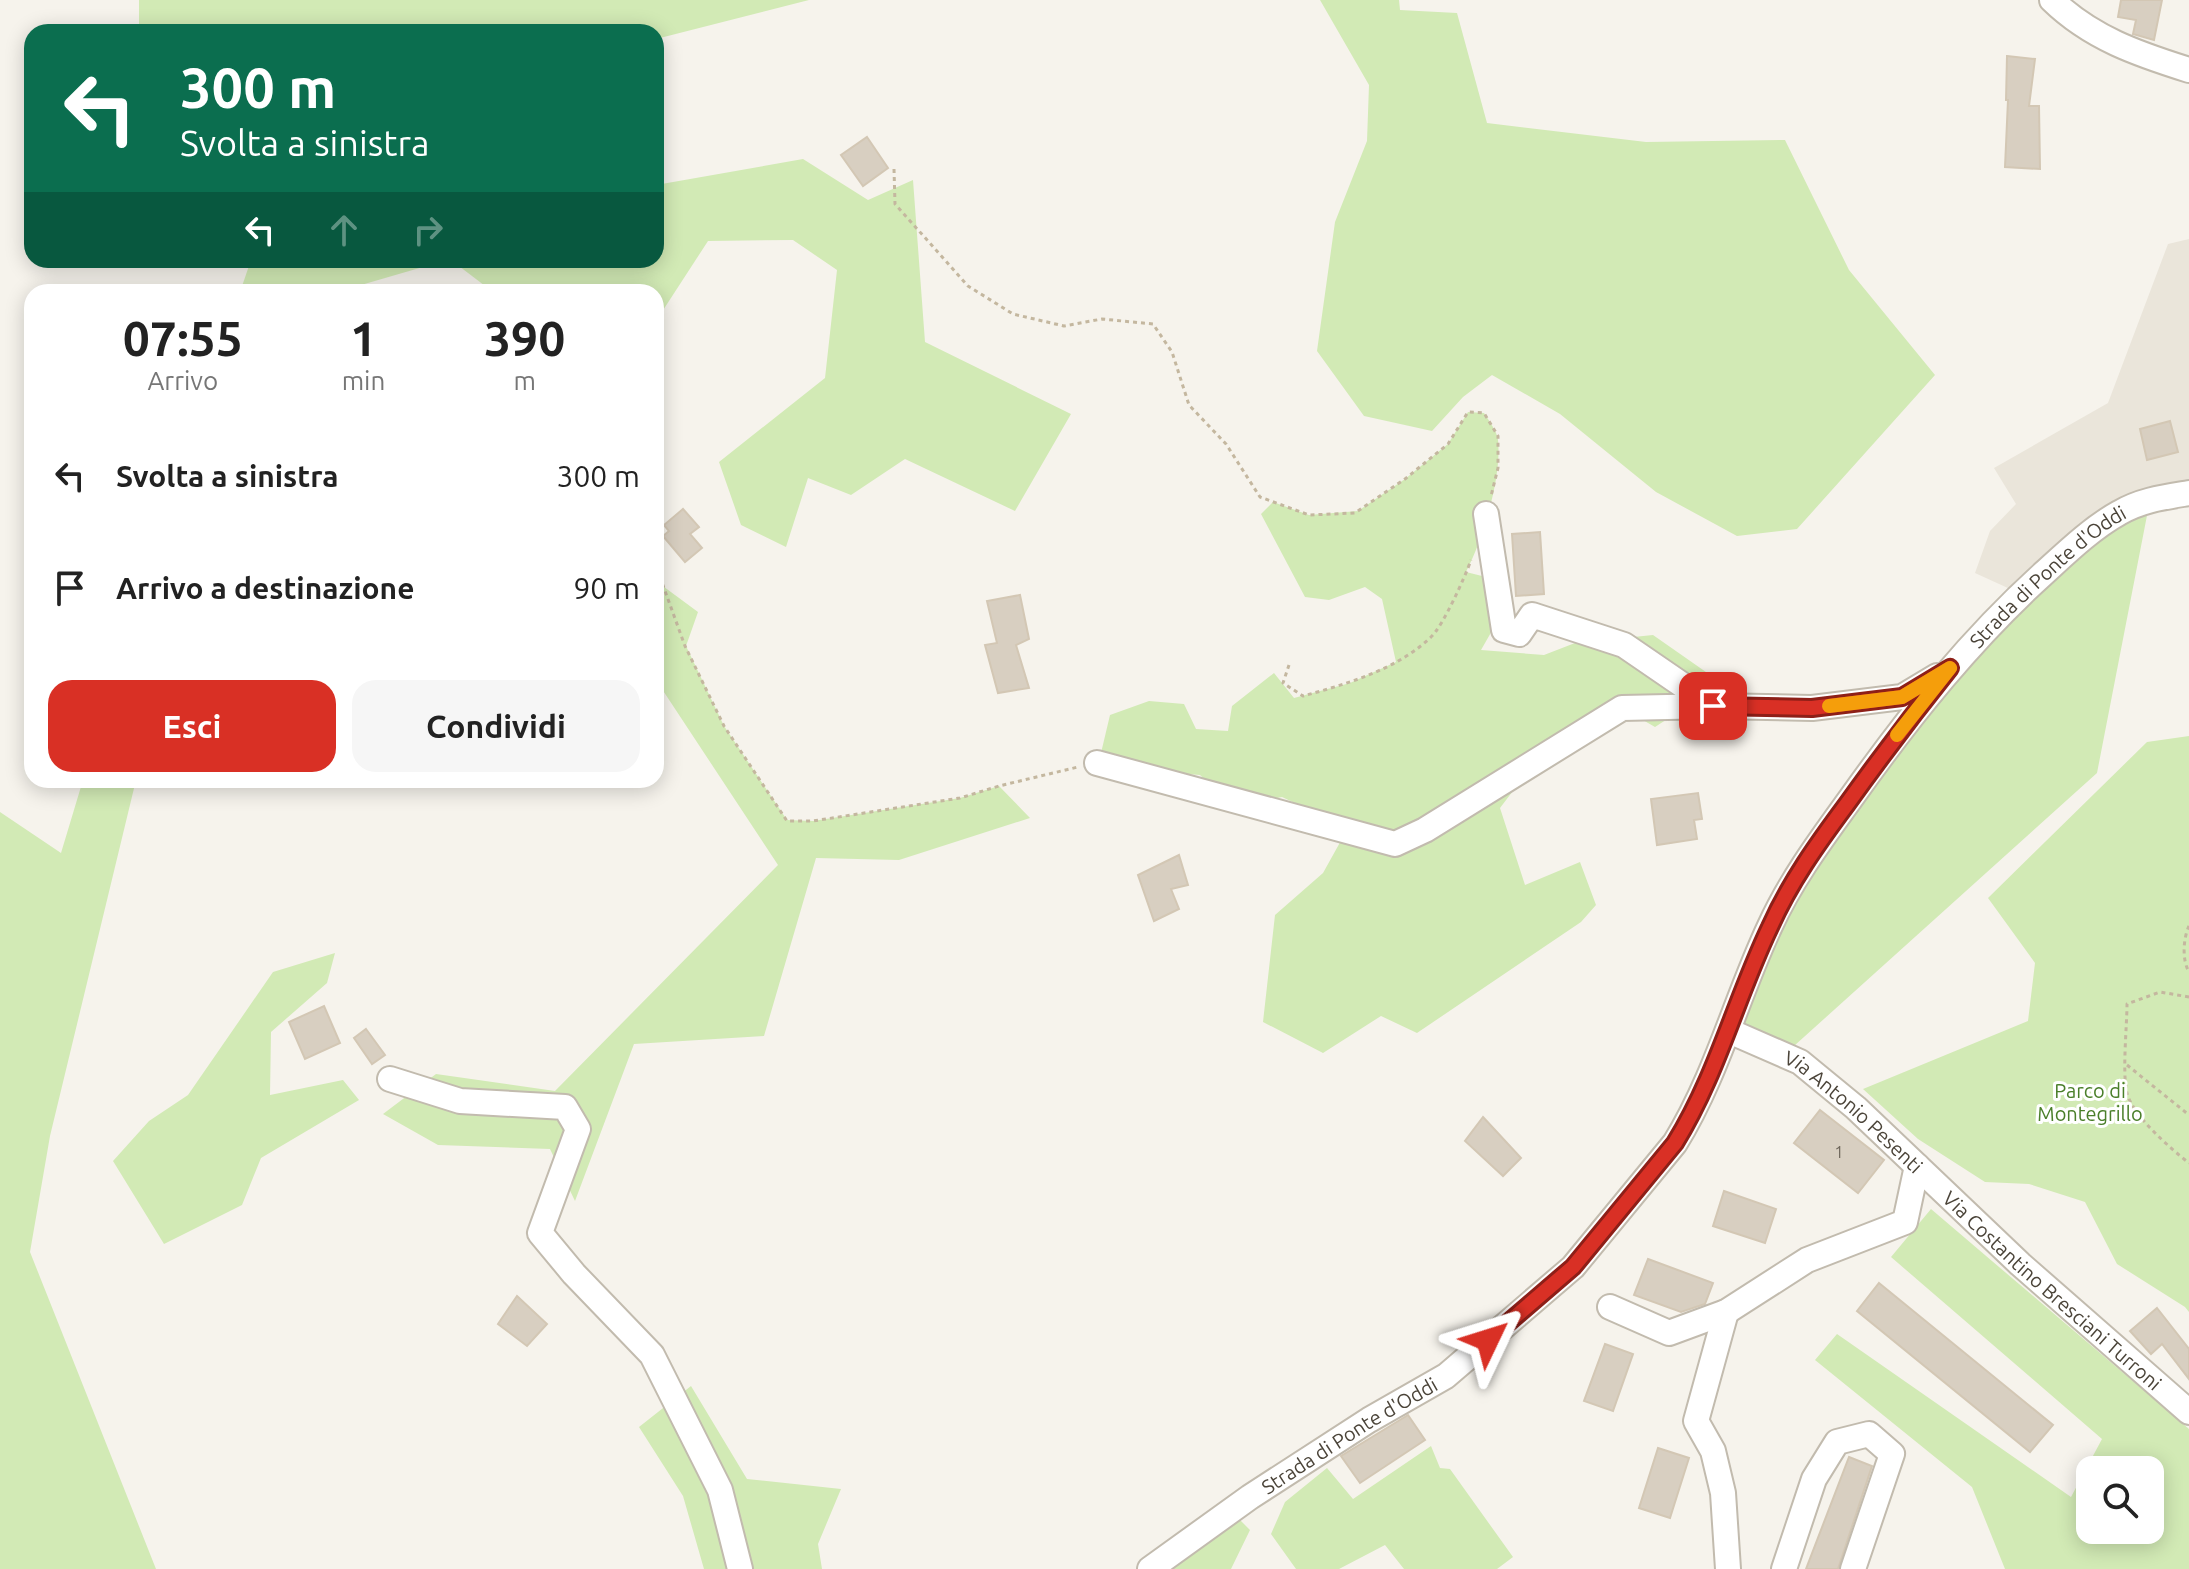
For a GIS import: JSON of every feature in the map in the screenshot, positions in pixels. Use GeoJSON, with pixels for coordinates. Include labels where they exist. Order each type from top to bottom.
{"type":"FeatureCollection","features":[{"type":"Feature","properties":{"kind":"street"},"geometry":{"type":"LineString","coordinates":[[2052,0],[2069,17],[2100,37],[2189,70]]}},
{"type":"Feature","properties":{"kind":"street","name":"Strada di Ponte d'Oddi"},"geometry":{"type":"LineString","coordinates":[[1150,1569],[1250,1497],[1369,1420],[1446,1376],[1573,1267],[1675,1143],[1689,1121],[1729,1031],[1769,928],[1796,874],[1886,749],[1950,668],[2024,590],[2116,514],[2150,500],[2189,493]]}},
{"type":"Feature","properties":{"kind":"street"},"geometry":{"type":"LineString","coordinates":[[1486,514],[1504,630],[1519,634],[1532,615],[1624,645],[1713,706]]}},
{"type":"Feature","properties":{"kind":"street"},"geometry":{"type":"LineString","coordinates":[[1097,763],[1395,844],[1425,830],[1622,708],[1812,708],[1902,697],[1950,668]]}},
{"type":"Feature","properties":{"kind":"street","name":"Via Antonio Pesenti"},"geometry":{"type":"LineString","coordinates":[[1610,1307],[1669,1333],[1726,1312],[1807,1260],[1905,1222],[1917,1166],[1856,1108],[1800,1062],[1729,1031]]}},
{"type":"Feature","properties":{"kind":"street"},"geometry":{"type":"LineString","coordinates":[[390,1079],[460,1101],[565,1107],[578,1129],[540,1233],[574,1274],[652,1355],[720,1490],[740,1569]]}},
{"type":"Feature","properties":{"kind":"street","name":"Via Costantino Bresciani Turroni"},"geometry":{"type":"LineString","coordinates":[[1917,1166],[2020,1264],[2189,1412]]}},
{"type":"Feature","properties":{"kind":"street"},"geometry":{"type":"LineString","coordinates":[[1726,1312],[1696,1421],[1713,1451],[1723,1493],[1728,1569]]}},
{"type":"Feature","properties":{"kind":"street"},"geometry":{"type":"LineString","coordinates":[[1784,1569],[1814,1479],[1837,1442],[1869,1434],[1892,1454],[1853,1569]]}},
{"type":"Feature","properties":{"kind":"path"},"geometry":{"type":"LineString","coordinates":[[894,169],[895,204],[968,286],[1013,314],[1064,326],[1102,319],[1153,324],[1172,352],[1189,405],[1226,444],[1260,497],[1309,515],[1355,513],[1405,479],[1448,444],[1468,412],[1484,413],[1498,436],[1498,468],[1486,514]]}},
{"type":"Feature","properties":{"kind":"path"},"geometry":{"type":"LineString","coordinates":[[1289,665],[1283,683],[1303,696],[1350,683],[1396,661],[1433,636],[1474,551]]}},
{"type":"Feature","properties":{"kind":"path"},"geometry":{"type":"LineString","coordinates":[[664,588],[685,646],[724,726],[787,821],[813,821],[960,798],[1097,763]]}},
{"type":"Feature","properties":{"kind":"path"},"geometry":{"type":"LineString","coordinates":[[2189,926],[2184,964],[2189,972]]}},
{"type":"Feature","properties":{"kind":"path"},"geometry":{"type":"LineString","coordinates":[[2188,996],[2160,992],[2127,1004],[2127,1094],[2158,1138],[2189,1163]]}},
{"type":"Feature","properties":{"kind":"path"},"geometry":{"type":"LineString","coordinates":[[2127,1065],[2189,1115]]}},
{"type":"Feature","properties":{"kind":"shaded area"},"geometry":{"type":"Polygon","coordinates":[[[2189,239],[2189,493],[2150,500],[2021,594],[1975,573],[1990,531],[2016,504],[1994,468],[2108,403],[2168,244],[2189,239]]]}},
{"type":"Feature","properties":{"kind":"green space"},"geometry":{"type":"Polygon","coordinates":[[[139,0],[809,0],[664,37],[664,24],[139,24],[139,0]]]}},
{"type":"Feature","properties":{"kind":"green space"},"geometry":{"type":"Polygon","coordinates":[[[1320,0],[1399,0],[1400,10],[1457,13],[1487,123],[1646,142],[1785,140],[1849,270],[1935,375],[1797,529],[1737,536],[1656,492],[1560,414],[1492,375],[1463,397],[1432,431],[1364,416],[1317,351],[1335,222],[1367,141],[1369,85],[1320,0]]]}},
{"type":"Feature","properties":{"kind":"green space"},"geometry":{"type":"Polygon","coordinates":[[[803,159],[868,200],[913,180],[925,342],[1071,414],[1015,511],[905,459],[851,495],[808,478],[786,547],[741,525],[719,462],[825,378],[837,270],[793,240],[708,241],[664,309],[664,284],[482,284],[462,268],[664,268],[664,184],[803,159]]]}},
{"type":"Feature","properties":{"kind":"green space"},"geometry":{"type":"Polygon","coordinates":[[[248,268],[420,268],[364,284],[243,284],[248,268]]]}},
{"type":"Feature","properties":{"kind":"green space"},"geometry":{"type":"Polygon","coordinates":[[[1468,412],[1484,413],[1498,440],[1497,472],[1490,508],[1466,572],[1482,576],[1493,629],[1481,650],[1544,655],[1575,643],[1653,635],[1726,686],[1695,701],[1655,727],[1622,708],[1535,762],[1500,808],[1525,885],[1580,862],[1596,905],[1581,922],[1417,1033],[1381,1016],[1323,1053],[1263,1022],[1275,915],[1323,873],[1348,828],[1282,797],[1235,807],[1200,775],[1136,770],[1101,753],[1110,715],[1149,701],[1184,704],[1196,729],[1228,731],[1232,706],[1274,673],[1294,698],[1350,683],[1396,662],[1382,599],[1365,587],[1329,600],[1305,597],[1261,514],[1273,502],[1309,515],[1358,511],[1448,444],[1468,412]]]}},
{"type":"Feature","properties":{"kind":"green space"},"geometry":{"type":"Polygon","coordinates":[[[2150,500],[2097,773],[1784,1055],[1729,1031],[1796,874],[2021,594],[2150,500]]]}},
{"type":"Feature","properties":{"kind":"green space"},"geometry":{"type":"Polygon","coordinates":[[[664,587],[698,612],[686,646],[724,726],[787,820],[813,821],[960,798],[999,786],[1030,818],[899,860],[816,858],[764,1036],[634,1044],[575,1201],[550,1149],[438,1145],[383,1114],[436,1074],[555,1091],[778,865],[664,692],[664,587]]]}},
{"type":"Feature","properties":{"kind":"green space","name":"Parco di Montegrillo"},"geometry":{"type":"Polygon","coordinates":[[[2189,736],[2189,1312],[2117,1264],[2085,1202],[2029,1184],[1985,1182],[1918,1139],[1863,1089],[2028,1021],[2035,963],[1988,898],[2147,742],[2189,736]]]}},
{"type":"Feature","properties":{"kind":"green space"},"geometry":{"type":"Polygon","coordinates":[[[81,788],[134,788],[50,1136],[30,1252],[156,1569],[0,1569],[0,812],[61,853],[81,788]]]}},
{"type":"Feature","properties":{"kind":"green space"},"geometry":{"type":"Polygon","coordinates":[[[335,953],[327,983],[271,1032],[270,1095],[343,1080],[359,1100],[261,1158],[242,1205],[164,1244],[113,1161],[149,1121],[188,1095],[273,972],[335,953]]]}},
{"type":"Feature","properties":{"kind":"green space"},"geometry":{"type":"Polygon","coordinates":[[[1931,1209],[2189,1429],[2189,1569],[2005,1569],[1972,1487],[1815,1360],[1837,1334],[2071,1497],[2076,1488],[2076,1544],[2164,1544],[2164,1456],[2093,1456],[2102,1439],[1891,1257],[1931,1209]]]}},
{"type":"Feature","properties":{"kind":"green space"},"geometry":{"type":"Polygon","coordinates":[[[691,1386],[747,1479],[841,1489],[818,1544],[822,1569],[704,1569],[683,1496],[639,1427],[691,1386]]]}},
{"type":"Feature","properties":{"kind":"green space"},"geometry":{"type":"Polygon","coordinates":[[[1431,1446],[1440,1468],[1450,1469],[1513,1557],[1497,1569],[1404,1569],[1385,1545],[1339,1569],[1296,1569],[1271,1534],[1285,1502],[1327,1468],[1353,1499],[1431,1446]]]}},
{"type":"Feature","properties":{"kind":"green space"},"geometry":{"type":"Polygon","coordinates":[[[1238,1518],[1250,1530],[1231,1569],[1173,1569],[1238,1518]]]}},
{"type":"Feature","properties":{"kind":"building"},"geometry":{"type":"Polygon","coordinates":[[[2121,0],[2162,0],[2154,40],[2133,34],[2136,20],[2118,17],[2121,0]]]}},
{"type":"Feature","properties":{"kind":"building"},"geometry":{"type":"Polygon","coordinates":[[[2007,56],[2035,59],[2029,106],[2039,106],[2040,169],[2005,167],[2007,56]]]}},
{"type":"Feature","properties":{"kind":"building"},"geometry":{"type":"Polygon","coordinates":[[[867,137],[888,168],[863,186],[841,155],[867,137]]]}},
{"type":"Feature","properties":{"kind":"building"},"geometry":{"type":"Polygon","coordinates":[[[2170,421],[2178,452],[2147,460],[2140,429],[2170,421]]]}},
{"type":"Feature","properties":{"kind":"building"},"geometry":{"type":"Polygon","coordinates":[[[683,509],[699,527],[690,534],[702,548],[685,562],[664,537],[669,531],[664,525],[683,509]]]}},
{"type":"Feature","properties":{"kind":"building"},"geometry":{"type":"Polygon","coordinates":[[[1540,532],[1544,594],[1516,596],[1512,534],[1540,532]]]}},
{"type":"Feature","properties":{"kind":"building"},"geometry":{"type":"Polygon","coordinates":[[[1020,595],[1029,639],[1016,645],[1029,688],[998,693],[985,645],[997,643],[987,601],[1020,595]]]}},
{"type":"Feature","properties":{"kind":"building"},"geometry":{"type":"Polygon","coordinates":[[[1698,793],[1702,819],[1694,820],[1697,839],[1657,845],[1651,799],[1698,793]]]}},
{"type":"Feature","properties":{"kind":"building"},"geometry":{"type":"Polygon","coordinates":[[[1179,855],[1188,885],[1171,889],[1179,909],[1154,921],[1138,875],[1179,855]]]}},
{"type":"Feature","properties":{"kind":"building"},"geometry":{"type":"Polygon","coordinates":[[[324,1006],[340,1043],[305,1059],[289,1022],[324,1006]]]}},
{"type":"Feature","properties":{"kind":"building"},"geometry":{"type":"Polygon","coordinates":[[[366,1029],[385,1055],[372,1064],[354,1038],[366,1029]]]}},
{"type":"Feature","properties":{"kind":"building"},"geometry":{"type":"Polygon","coordinates":[[[1820,1110],[1884,1160],[1858,1193],[1794,1143],[1820,1110]]]}},
{"type":"Feature","properties":{"kind":"building"},"geometry":{"type":"Polygon","coordinates":[[[1483,1117],[1521,1158],[1503,1176],[1465,1141],[1483,1117]]]}},
{"type":"Feature","properties":{"kind":"building"},"geometry":{"type":"Polygon","coordinates":[[[1724,1191],[1776,1209],[1765,1243],[1713,1226],[1724,1191]]]}},
{"type":"Feature","properties":{"kind":"building"},"geometry":{"type":"Polygon","coordinates":[[[1648,1259],[1713,1283],[1705,1304],[1681,1312],[1634,1295],[1648,1259]]]}},
{"type":"Feature","properties":{"kind":"building"},"geometry":{"type":"Polygon","coordinates":[[[1879,1283],[2053,1425],[2030,1452],[1857,1311],[1879,1283]]]}},
{"type":"Feature","properties":{"kind":"building"},"geometry":{"type":"Polygon","coordinates":[[[517,1296],[547,1324],[527,1346],[498,1324],[517,1296]]]}},
{"type":"Feature","properties":{"kind":"building"},"geometry":{"type":"Polygon","coordinates":[[[2157,1308],[2189,1349],[2189,1379],[2162,1344],[2151,1354],[2130,1331],[2157,1308]]]}},
{"type":"Feature","properties":{"kind":"building"},"geometry":{"type":"Polygon","coordinates":[[[1605,1344],[1633,1354],[1613,1411],[1584,1401],[1605,1344]]]}},
{"type":"Feature","properties":{"kind":"building"},"geometry":{"type":"Polygon","coordinates":[[[1408,1415],[1425,1440],[1360,1483],[1341,1456],[1408,1415]]]}},
{"type":"Feature","properties":{"kind":"building"},"geometry":{"type":"Polygon","coordinates":[[[1658,1448],[1689,1458],[1670,1518],[1639,1508],[1658,1448]]]}},
{"type":"Feature","properties":{"kind":"building"},"geometry":{"type":"Polygon","coordinates":[[[1849,1457],[1872,1466],[1838,1569],[1806,1569],[1849,1457]]]}},
{"type":"Feature","properties":{"kind":"slow traffic"},"geometry":{"type":"LineString","coordinates":[[1829,706],[1902,697],[1950,668],[1897,735]]}},
{"type":"Feature","properties":{"kind":"route"},"geometry":{"type":"LineString","coordinates":[[1488,1340],[1573,1267],[1675,1143],[1689,1121],[1716,1063],[1769,928],[1796,874],[1886,749],[1950,668],[1902,697],[1812,708],[1713,706]]}}]}
